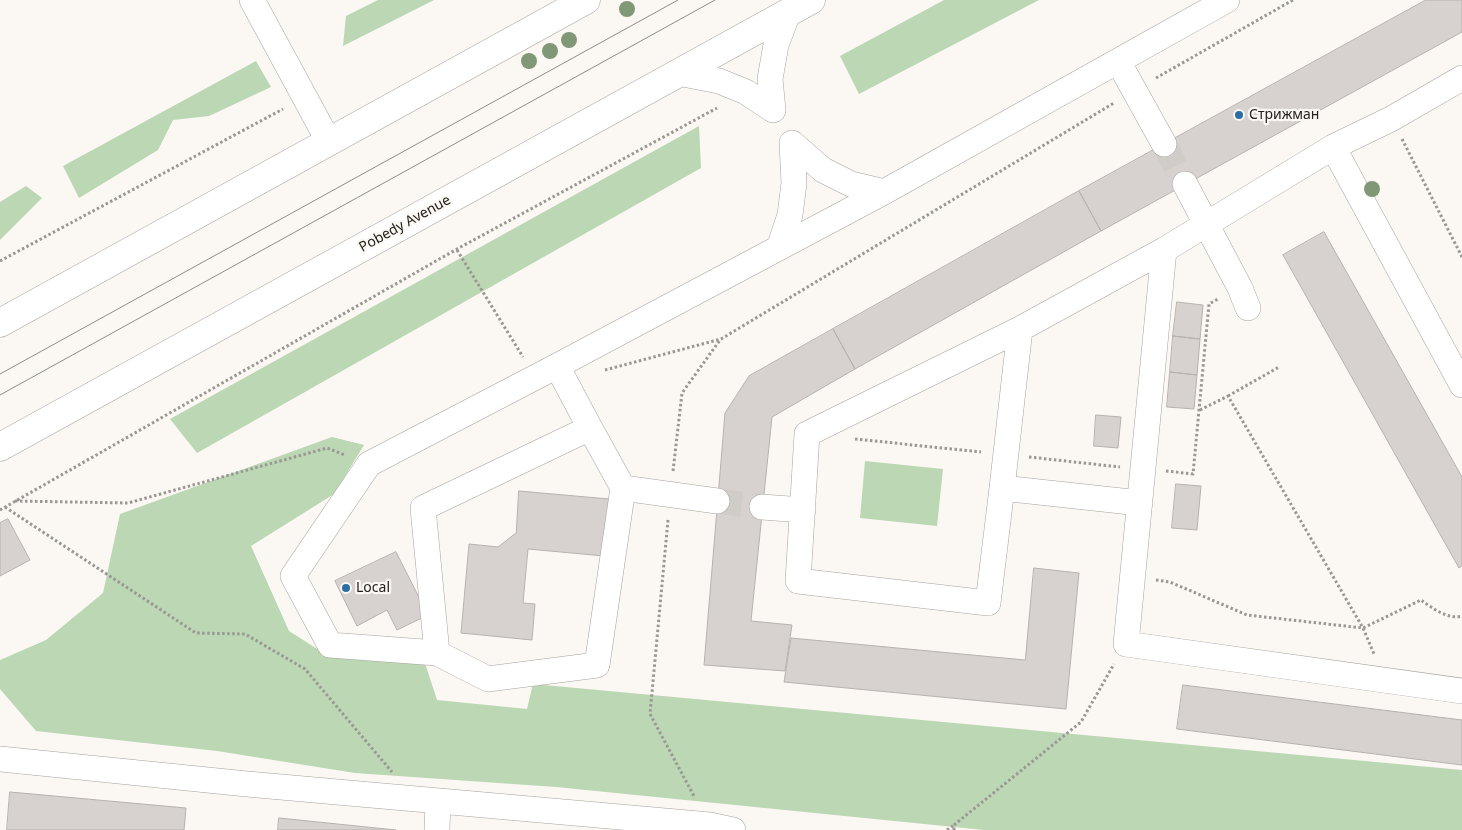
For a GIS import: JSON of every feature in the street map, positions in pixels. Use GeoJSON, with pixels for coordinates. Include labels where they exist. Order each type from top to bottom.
{"type":"FeatureCollection","features":[{"type":"Feature","properties":{"kind":"main road"},"geometry":{"type":"LineString","coordinates":[[0,323],[586,0]]}},
{"type":"Feature","properties":{"kind":"main road","name":"Pobedy Avenue"},"geometry":{"type":"LineString","coordinates":[[0,447],[799,6]]}},
{"type":"Feature","properties":{"kind":"lane"},"geometry":{"type":"LineString","coordinates":[[252,0],[329,142]]}},
{"type":"Feature","properties":{"kind":"lane"},"geometry":{"type":"LineString","coordinates":[[546,371],[590,428],[624,488],[597,665],[488,679],[437,653],[330,645],[293,576],[369,464],[884,192],[1227,0]]}},
{"type":"Feature","properties":{"kind":"lane"},"geometry":{"type":"LineString","coordinates":[[799,6],[776,45],[770,79],[773,110],[792,143],[822,170],[851,184],[884,192]]}},
{"type":"Feature","properties":{"kind":"lane"},"geometry":{"type":"LineString","coordinates":[[1118,61],[1164,144]]}},
{"type":"Feature","properties":{"kind":"lane"},"geometry":{"type":"LineString","coordinates":[[678,73],[719,81],[746,92],[773,110]]}},
{"type":"Feature","properties":{"kind":"lane"},"geometry":{"type":"LineString","coordinates":[[1020,329],[988,603],[798,580],[807,434],[1020,329],[1164,250],[1333,147],[1392,119],[1462,78]]}},
{"type":"Feature","properties":{"kind":"lane"},"geometry":{"type":"LineString","coordinates":[[779,248],[790,215],[794,182],[792,143]]}},
{"type":"Feature","properties":{"kind":"lane"},"geometry":{"type":"LineString","coordinates":[[1333,147],[1462,385]]}},
{"type":"Feature","properties":{"kind":"lane"},"geometry":{"type":"LineString","coordinates":[[1186,184],[1244,298]]}},
{"type":"Feature","properties":{"kind":"lane"},"geometry":{"type":"LineString","coordinates":[[1164,250],[1126,644],[1462,692]]}},
{"type":"Feature","properties":{"kind":"lane"},"geometry":{"type":"LineString","coordinates":[[437,653],[423,508],[590,428]]}},
{"type":"Feature","properties":{"kind":"lane"},"geometry":{"type":"LineString","coordinates":[[624,488],[718,502]]}},
{"type":"Feature","properties":{"kind":"lane"},"geometry":{"type":"LineString","coordinates":[[1002,488],[1140,503]]}},
{"type":"Feature","properties":{"kind":"lane"},"geometry":{"type":"LineString","coordinates":[[762,507],[803,510]]}},
{"type":"Feature","properties":{"kind":"lane"},"geometry":{"type":"LineString","coordinates":[[0,759],[722,828]]}},
{"type":"Feature","properties":{"kind":"lane"},"geometry":{"type":"LineString","coordinates":[[426,800],[437,830]]}},
{"type":"Feature","properties":{"kind":"path"},"geometry":{"type":"LineString","coordinates":[[596,373],[721,339],[1134,91],[1293,0]]}},
{"type":"Feature","properties":{"kind":"path"},"geometry":{"type":"LineString","coordinates":[[0,510],[457,249],[723,105]]}},
{"type":"Feature","properties":{"kind":"path"},"geometry":{"type":"LineString","coordinates":[[0,261],[286,107]]}},
{"type":"Feature","properties":{"kind":"path"},"geometry":{"type":"LineString","coordinates":[[1392,119],[1462,257]]}},
{"type":"Feature","properties":{"kind":"path"},"geometry":{"type":"LineString","coordinates":[[457,249],[546,371]]}},
{"type":"Feature","properties":{"kind":"path"},"geometry":{"type":"LineString","coordinates":[[847,438],[1193,474],[1209,304],[1244,298]]}},
{"type":"Feature","properties":{"kind":"path"},"geometry":{"type":"LineString","coordinates":[[721,339],[682,393],[650,714],[722,828]]}},
{"type":"Feature","properties":{"kind":"path"},"geometry":{"type":"LineString","coordinates":[[1200,410],[1279,366]]}},
{"type":"Feature","properties":{"kind":"path"},"geometry":{"type":"LineString","coordinates":[[1228,396],[1363,628],[1385,680]]}},
{"type":"Feature","properties":{"kind":"path"},"geometry":{"type":"LineString","coordinates":[[14,501],[128,503],[327,448],[369,464]]}},
{"type":"Feature","properties":{"kind":"path"},"geometry":{"type":"LineString","coordinates":[[5,507],[196,633],[245,634],[305,669],[426,800]]}},
{"type":"Feature","properties":{"kind":"path"},"geometry":{"type":"LineString","coordinates":[[1132,578],[1170,582],[1247,615],[1363,628],[1421,600],[1435,610],[1456,618],[1462,616]]}},
{"type":"Feature","properties":{"kind":"path"},"geometry":{"type":"LineString","coordinates":[[947,830],[1081,722],[1126,644]]}},
{"type":"Feature","properties":{"kind":"path"},"geometry":{"type":"LineString","coordinates":[[954,825],[954,830]]}},
{"type":"Feature","properties":{"kind":"green space"},"geometry":{"type":"Polygon","coordinates":[[[378,0],[434,0],[343,46],[346,16],[378,0]]]}},
{"type":"Feature","properties":{"kind":"green space"},"geometry":{"type":"Polygon","coordinates":[[[944,0],[1039,0],[859,94],[840,56],[944,0]]]}},
{"type":"Feature","properties":{"kind":"green space"},"geometry":{"type":"Polygon","coordinates":[[[256,61],[271,87],[209,116],[173,120],[158,150],[79,198],[63,166],[256,61]]]}},
{"type":"Feature","properties":{"kind":"green space"},"geometry":{"type":"Polygon","coordinates":[[[699,126],[701,168],[197,453],[170,419],[699,126]]]}},
{"type":"Feature","properties":{"kind":"green space"},"geometry":{"type":"Polygon","coordinates":[[[26,186],[42,198],[0,240],[0,202],[26,186]]]}},
{"type":"Feature","properties":{"kind":"green space"},"geometry":{"type":"Polygon","coordinates":[[[332,437],[364,445],[334,494],[251,546],[289,631],[322,652],[424,660],[437,700],[527,709],[533,684],[1462,770],[1462,830],[984,830],[556,787],[355,773],[217,751],[36,731],[0,689],[0,660],[46,640],[103,593],[120,514],[332,437]]]}},
{"type":"Feature","properties":{"kind":"green space"},"geometry":{"type":"Polygon","coordinates":[[[865,461],[943,469],[937,526],[860,518],[865,461]]]}},
{"type":"Feature","properties":{"kind":"building"},"geometry":{"type":"Polygon","coordinates":[[[1426,0],[1462,0],[1462,32],[1101,231],[1079,191],[1426,0]]]}},
{"type":"Feature","properties":{"kind":"building"},"geometry":{"type":"Polygon","coordinates":[[[1079,191],[1101,231],[855,369],[833,329],[1079,191]]]}},
{"type":"Feature","properties":{"kind":"building"},"geometry":{"type":"Polygon","coordinates":[[[1324,232],[1462,477],[1462,566],[1459,568],[1283,255],[1324,232]]]}},
{"type":"Feature","properties":{"kind":"building"},"geometry":{"type":"Polygon","coordinates":[[[1177,302],[1203,305],[1200,339],[1173,336],[1177,302]]]}},
{"type":"Feature","properties":{"kind":"building"},"geometry":{"type":"Polygon","coordinates":[[[833,329],[855,369],[772,417],[751,621],[792,625],[785,671],[704,665],[725,413],[749,376],[833,329]]]}},
{"type":"Feature","properties":{"kind":"building"},"geometry":{"type":"Polygon","coordinates":[[[1173,336],[1200,339],[1197,375],[1170,372],[1173,336]]]}},
{"type":"Feature","properties":{"kind":"building"},"geometry":{"type":"Polygon","coordinates":[[[1170,372],[1197,375],[1194,409],[1167,407],[1170,372]]]}},
{"type":"Feature","properties":{"kind":"building"},"geometry":{"type":"Polygon","coordinates":[[[1096,415],[1121,417],[1118,448],[1094,446],[1096,415]]]}},
{"type":"Feature","properties":{"kind":"building"},"geometry":{"type":"Polygon","coordinates":[[[1176,484],[1201,486],[1197,530],[1172,528],[1176,484]]]}},
{"type":"Feature","properties":{"kind":"building"},"geometry":{"type":"Polygon","coordinates":[[[519,491],[609,499],[604,556],[528,549],[523,603],[535,604],[532,640],[461,633],[469,544],[498,547],[516,533],[519,491]]]}},
{"type":"Feature","properties":{"kind":"building"},"geometry":{"type":"Polygon","coordinates":[[[8,519],[30,560],[0,576],[0,523],[8,519]]]}},
{"type":"Feature","properties":{"kind":"building"},"geometry":{"type":"Polygon","coordinates":[[[396,552],[428,615],[397,630],[387,610],[357,626],[335,581],[396,552]]]}},
{"type":"Feature","properties":{"kind":"building"},"geometry":{"type":"Polygon","coordinates":[[[1034,568],[1079,573],[1066,709],[784,682],[791,638],[1025,660],[1034,568]]]}},
{"type":"Feature","properties":{"kind":"building"},"geometry":{"type":"Polygon","coordinates":[[[1183,685],[1462,720],[1462,765],[1177,729],[1183,685]]]}},
{"type":"Feature","properties":{"kind":"building"},"geometry":{"type":"Polygon","coordinates":[[[10,792],[186,808],[184,830],[7,830],[10,792]]]}},
{"type":"Feature","properties":{"kind":"building"},"geometry":{"type":"Polygon","coordinates":[[[279,818],[396,830],[278,830],[279,818]]]}},
{"type":"Feature","properties":{"kind":"tunnel"},"geometry":{"type":"LineString","coordinates":[[1164,144],[1185,184]]}},
{"type":"Feature","properties":{"kind":"tunnel"},"geometry":{"type":"LineString","coordinates":[[717,501],[762,507]]}},
{"type":"Feature","properties":{"kind":"tram line"},"geometry":{"type":"LineString","coordinates":[[0,374],[678,0]]}},
{"type":"Feature","properties":{"kind":"tram line"},"geometry":{"type":"LineString","coordinates":[[0,395],[715,0]]}},
{"type":"Feature","properties":{"kind":"place","name":"Стрижман"},"geometry":{"type":"Point","coordinates":[1239,115]}},
{"type":"Feature","properties":{"kind":"place","name":"Local"},"geometry":{"type":"Point","coordinates":[346,588]}}]}
